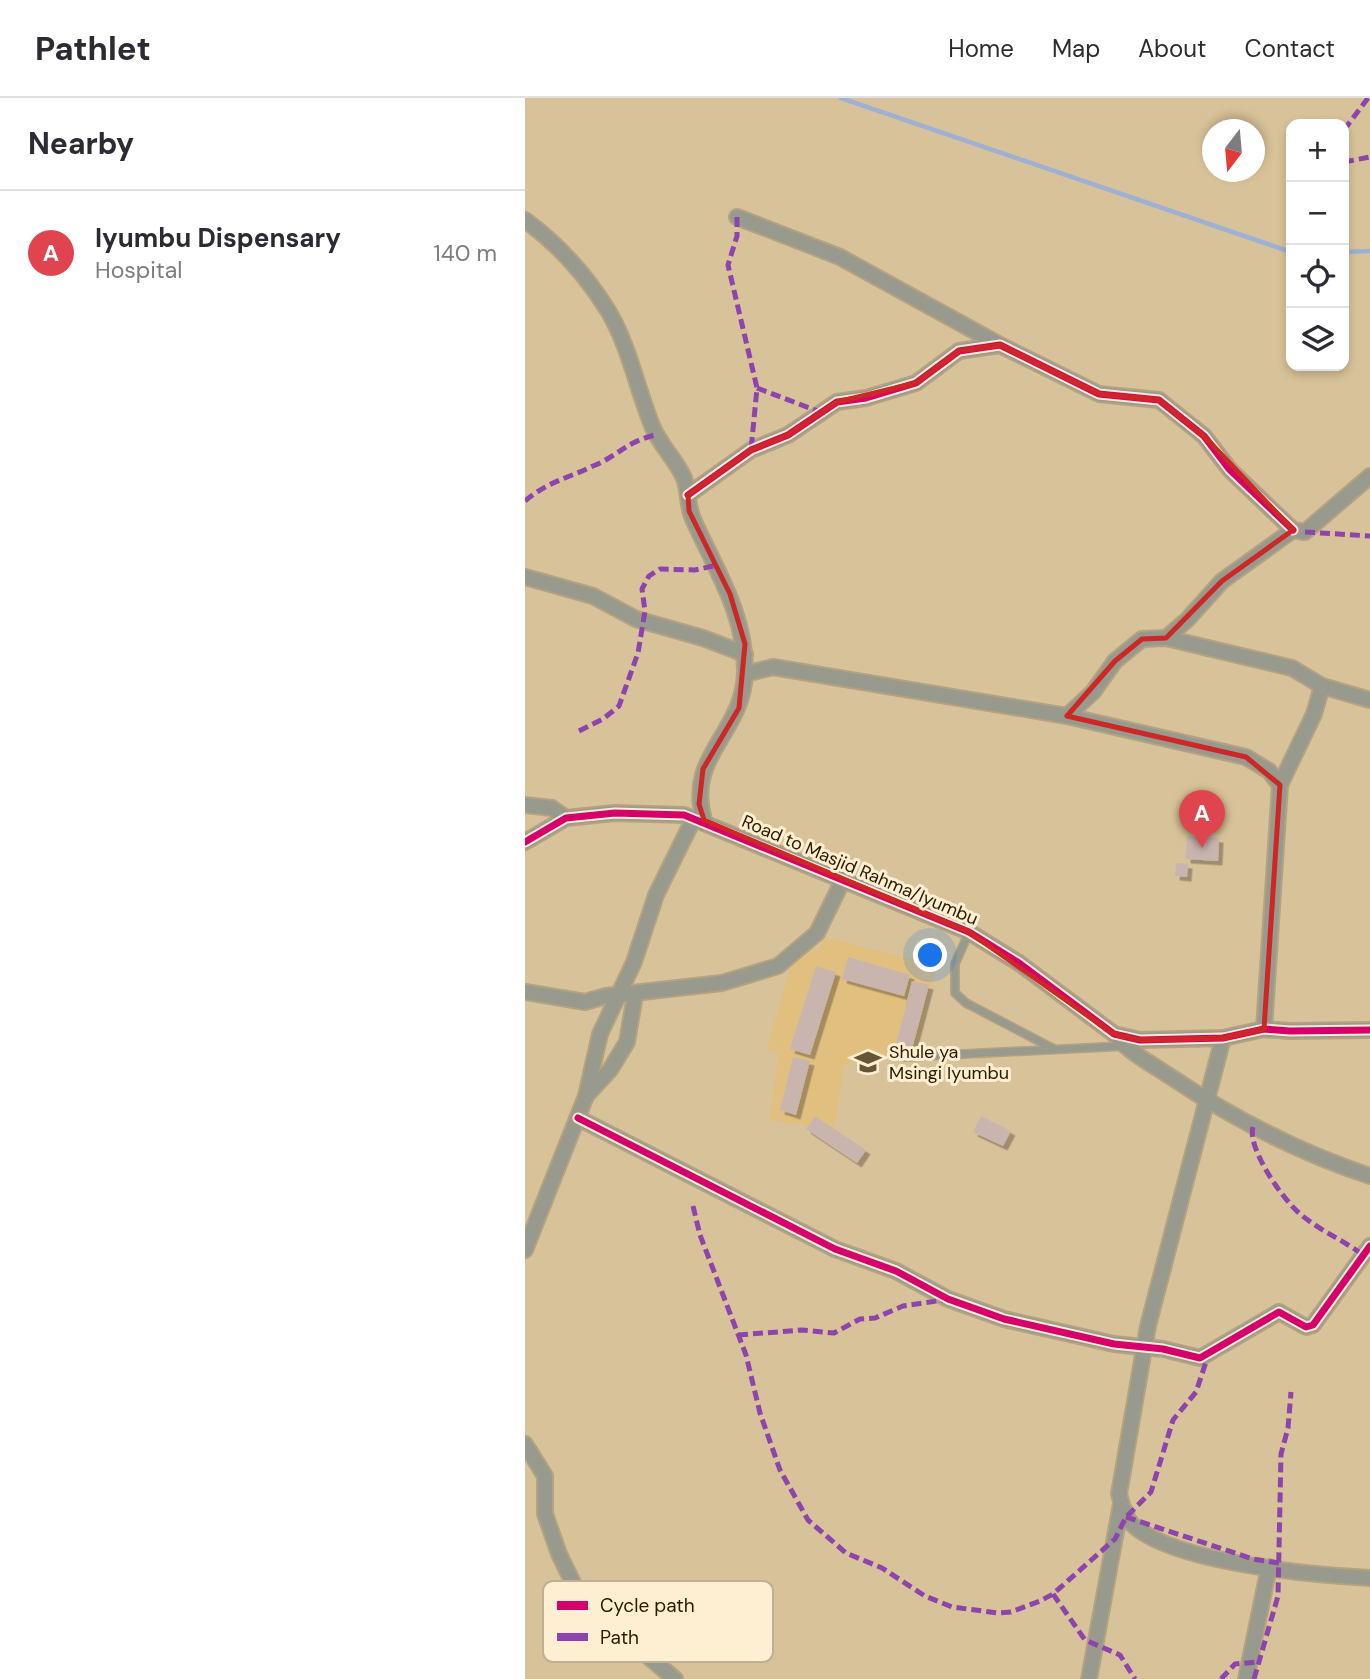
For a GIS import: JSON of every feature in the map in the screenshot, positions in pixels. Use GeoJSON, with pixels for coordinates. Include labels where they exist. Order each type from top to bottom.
{"type":"FeatureCollection","features":[{"type":"Feature","properties":{"kind":"street"},"geometry":{"type":"LineString","coordinates":[[737,217],[840,257],[1000,345],[1099,394],[1159,400],[1203,436],[1230,470],[1293,530],[1305,532],[1370,476]]}},
{"type":"Feature","properties":{"kind":"street"},"geometry":{"type":"LineString","coordinates":[[525,220],[555,243],[585,277],[609,312],[656,435],[683,475],[693,520],[730,594],[745,644],[745,674],[739,708],[703,769],[699,783],[699,819],[656,895],[619,995],[600,1034],[586,1096],[525,1250]]}},
{"type":"Feature","properties":{"kind":"street"},"geometry":{"type":"LineString","coordinates":[[688,495],[751,450],[788,435],[838,402],[866,398],[916,383],[959,351],[1000,345]]}},
{"type":"Feature","properties":{"kind":"street"},"geometry":{"type":"LineString","coordinates":[[1166,638],[1187,620],[1222,581],[1293,530]]}},
{"type":"Feature","properties":{"kind":"street"},"geometry":{"type":"LineString","coordinates":[[525,578],[593,596],[636,619],[713,641],[745,654]]}},
{"type":"Feature","properties":{"kind":"street"},"geometry":{"type":"LineString","coordinates":[[1066,716],[1093,692],[1115,661],[1142,639],[1166,638],[1292,668],[1322,686],[1370,700]]}},
{"type":"Feature","properties":{"kind":"street"},"geometry":{"type":"LineString","coordinates":[[745,674],[773,667],[1066,716],[1247,757],[1269,771],[1280,785]]}},
{"type":"Feature","properties":{"kind":"street"},"geometry":{"type":"LineString","coordinates":[[1264,1028],[1280,785],[1314,714],[1322,686]]}},
{"type":"Feature","properties":{"kind":"street"},"geometry":{"type":"LineString","coordinates":[[525,805],[552,808],[566,818]]}},
{"type":"Feature","properties":{"kind":"street","name":"Road to Masjid Rahma/Iyumbu"},"geometry":{"type":"LineString","coordinates":[[525,842],[566,818],[615,813],[699,819],[969,932],[1019,963],[1114,1034],[1140,1040],[1223,1038],[1264,1028],[1290,1031],[1370,1030]]}},
{"type":"Feature","properties":{"kind":"street"},"geometry":{"type":"LineString","coordinates":[[525,992],[578,1002],[722,983],[778,966],[817,933],[844,878]]}},
{"type":"Feature","properties":{"kind":"street"},"geometry":{"type":"LineString","coordinates":[[586,1096],[610,1070],[627,1042],[635,995]]}},
{"type":"Feature","properties":{"kind":"street"},"geometry":{"type":"LineString","coordinates":[[1114,1034],[1125,1046],[1204,1100],[1314,1158],[1370,1177]]}},
{"type":"Feature","properties":{"kind":"street"},"geometry":{"type":"LineString","coordinates":[[1223,1038],[1204,1100],[1144,1347],[1119,1494],[1126,1517],[1148,1535],[1198,1555],[1269,1567],[1370,1578]]}},
{"type":"Feature","properties":{"kind":"street"},"geometry":{"type":"LineString","coordinates":[[577,1118],[835,1250],[896,1271],[960,1304],[1066,1334],[1200,1358],[1279,1312],[1308,1327],[1322,1316],[1370,1246]]}},
{"type":"Feature","properties":{"kind":"street"},"geometry":{"type":"LineString","coordinates":[[525,1444],[545,1476],[545,1514],[572,1581]]}},
{"type":"Feature","properties":{"kind":"street"},"geometry":{"type":"LineString","coordinates":[[1089,1679],[1122,1503]]}},
{"type":"Feature","properties":{"kind":"street"},"geometry":{"type":"LineString","coordinates":[[1246,1679],[1269,1567]]}},
{"type":"Feature","properties":{"kind":"street"},"geometry":{"type":"LineString","coordinates":[[655,1662],[675,1679]]}},
{"type":"Feature","properties":{"kind":"lane"},"geometry":{"type":"LineString","coordinates":[[969,932],[955,964],[955,993],[966,1003],[1055,1050]]}},
{"type":"Feature","properties":{"kind":"lane"},"geometry":{"type":"LineString","coordinates":[[905,1057],[1125,1046]]}},
{"type":"Feature","properties":{"kind":"highlighted area"},"geometry":{"type":"Polygon","coordinates":[[[1000,345],[1099,394],[1159,400],[1204,436],[1293,530],[1222,581],[1166,638],[1142,639],[1115,661],[1067,716],[1246,757],[1280,785],[1264,1029],[1223,1038],[1140,1040],[1114,1034],[969,932],[704,820],[699,804],[703,769],[739,708],[745,644],[730,594],[689,511],[688,495],[751,450],[788,435],[837,402],[916,383],[959,351],[1000,345]]]}},
{"type":"Feature","properties":{"kind":"shaded area"},"geometry":{"type":"Polygon","coordinates":[[[823,937],[937,965],[914,1051],[844,1064],[834,1130],[769,1120],[779,1054],[767,1049],[797,944],[819,951],[823,937]]]}},
{"type":"Feature","properties":{"kind":"building"},"geometry":{"type":"Polygon","coordinates":[[[1187,836],[1219,838],[1218,861],[1186,859],[1187,836]]]}},
{"type":"Feature","properties":{"kind":"building"},"geometry":{"type":"Polygon","coordinates":[[[1176,863],[1188,864],[1187,877],[1175,876],[1176,863]]]}},
{"type":"Feature","properties":{"kind":"building"},"geometry":{"type":"Polygon","coordinates":[[[848,957],[910,975],[904,996],[842,979],[848,957]]]}},
{"type":"Feature","properties":{"kind":"building"},"geometry":{"type":"Polygon","coordinates":[[[816,966],[836,972],[810,1055],[790,1049],[816,966]]]}},
{"type":"Feature","properties":{"kind":"building"},"geometry":{"type":"Polygon","coordinates":[[[912,981],[929,985],[912,1049],[896,1045],[912,981]]]}},
{"type":"Feature","properties":{"kind":"building"},"geometry":{"type":"Polygon","coordinates":[[[793,1057],[810,1061],[796,1115],[780,1110],[793,1057]]]}},
{"type":"Feature","properties":{"kind":"building"},"geometry":{"type":"Polygon","coordinates":[[[815,1116],[866,1150],[857,1163],[806,1129],[815,1116]]]}},
{"type":"Feature","properties":{"kind":"building"},"geometry":{"type":"Polygon","coordinates":[[[981,1116],[1011,1131],[1003,1146],[973,1132],[981,1116]]]}},
{"type":"Feature","properties":{"kind":"waterway"},"geometry":{"type":"LineString","coordinates":[[841,98],[1286,250]]}},
{"type":"Feature","properties":{"kind":"waterway"},"geometry":{"type":"LineString","coordinates":[[1349,252],[1370,251]]}},
{"type":"Feature","properties":{"kind":"marked path"},"geometry":{"type":"LineString","coordinates":[[1349,123],[1368,98]]}},
{"type":"Feature","properties":{"kind":"marked path"},"geometry":{"type":"LineString","coordinates":[[1349,161],[1370,157]]}},
{"type":"Feature","properties":{"kind":"marked path"},"geometry":{"type":"LineString","coordinates":[[737,217],[737,236],[728,265],[757,388],[751,450]]}},
{"type":"Feature","properties":{"kind":"marked path"},"geometry":{"type":"LineString","coordinates":[[757,388],[820,412]]}},
{"type":"Feature","properties":{"kind":"marked path"},"geometry":{"type":"LineString","coordinates":[[525,501],[550,485],[602,462],[637,441],[656,435]]}},
{"type":"Feature","properties":{"kind":"marked path"},"geometry":{"type":"LineString","coordinates":[[1305,532],[1370,536]]}},
{"type":"Feature","properties":{"kind":"marked path"},"geometry":{"type":"LineString","coordinates":[[579,731],[603,719],[619,706],[638,653],[645,611],[642,589],[649,576],[660,569],[695,570],[718,565]]}},
{"type":"Feature","properties":{"kind":"marked path"},"geometry":{"type":"LineString","coordinates":[[1253,1127],[1255,1147],[1260,1159],[1291,1205],[1315,1225],[1367,1258]]}},
{"type":"Feature","properties":{"kind":"marked path"},"geometry":{"type":"LineString","coordinates":[[693,1206],[700,1235],[746,1355],[760,1413],[780,1470],[808,1520],[846,1553],[882,1568],[925,1596],[952,1607],[998,1613],[1011,1612],[1040,1601],[1053,1594],[1115,1539],[1126,1517],[1151,1492],[1173,1420],[1196,1392],[1208,1356]]}},
{"type":"Feature","properties":{"kind":"marked path"},"geometry":{"type":"LineString","coordinates":[[738,1335],[802,1330],[834,1333],[860,1319],[875,1318],[903,1306],[944,1300]]}},
{"type":"Feature","properties":{"kind":"marked path"},"geometry":{"type":"LineString","coordinates":[[1254,1679],[1278,1596],[1281,1454],[1288,1428],[1291,1392]]}},
{"type":"Feature","properties":{"kind":"marked path"},"geometry":{"type":"LineString","coordinates":[[1126,1517],[1253,1559],[1279,1563]]}},
{"type":"Feature","properties":{"kind":"marked path"},"geometry":{"type":"LineString","coordinates":[[1053,1594],[1085,1640],[1120,1655],[1135,1679]]}},
{"type":"Feature","properties":{"kind":"marked path"},"geometry":{"type":"LineString","coordinates":[[1221,1679],[1235,1664],[1257,1662]]}},
{"type":"Feature","properties":{"kind":"cycle path"},"geometry":{"type":"LineString","coordinates":[[688,495],[751,450],[788,435],[837,402],[866,398],[916,383],[959,351],[1000,345],[1099,394],[1159,400],[1204,436],[1230,470],[1293,530]]}},
{"type":"Feature","properties":{"kind":"cycle path"},"geometry":{"type":"LineString","coordinates":[[525,842],[566,818],[615,813],[684,815],[969,932],[1019,963],[1114,1034],[1140,1040],[1223,1038],[1264,1029],[1370,1030]]}},
{"type":"Feature","properties":{"kind":"cycle path"},"geometry":{"type":"LineString","coordinates":[[578,1118],[835,1249],[896,1271],[948,1299],[1004,1319],[1114,1344],[1163,1349],[1200,1358],[1279,1312],[1306,1327],[1313,1325],[1370,1246]]}},
{"type":"Feature","properties":{"kind":"place","name":"Iyumbu Dispensary"},"geometry":{"type":"Point","coordinates":[1202,848]}},
{"type":"Feature","properties":{"kind":"place","name":"Shule ya Msingi Iyumbu"},"geometry":{"type":"Point","coordinates":[868,1062]}}]}
